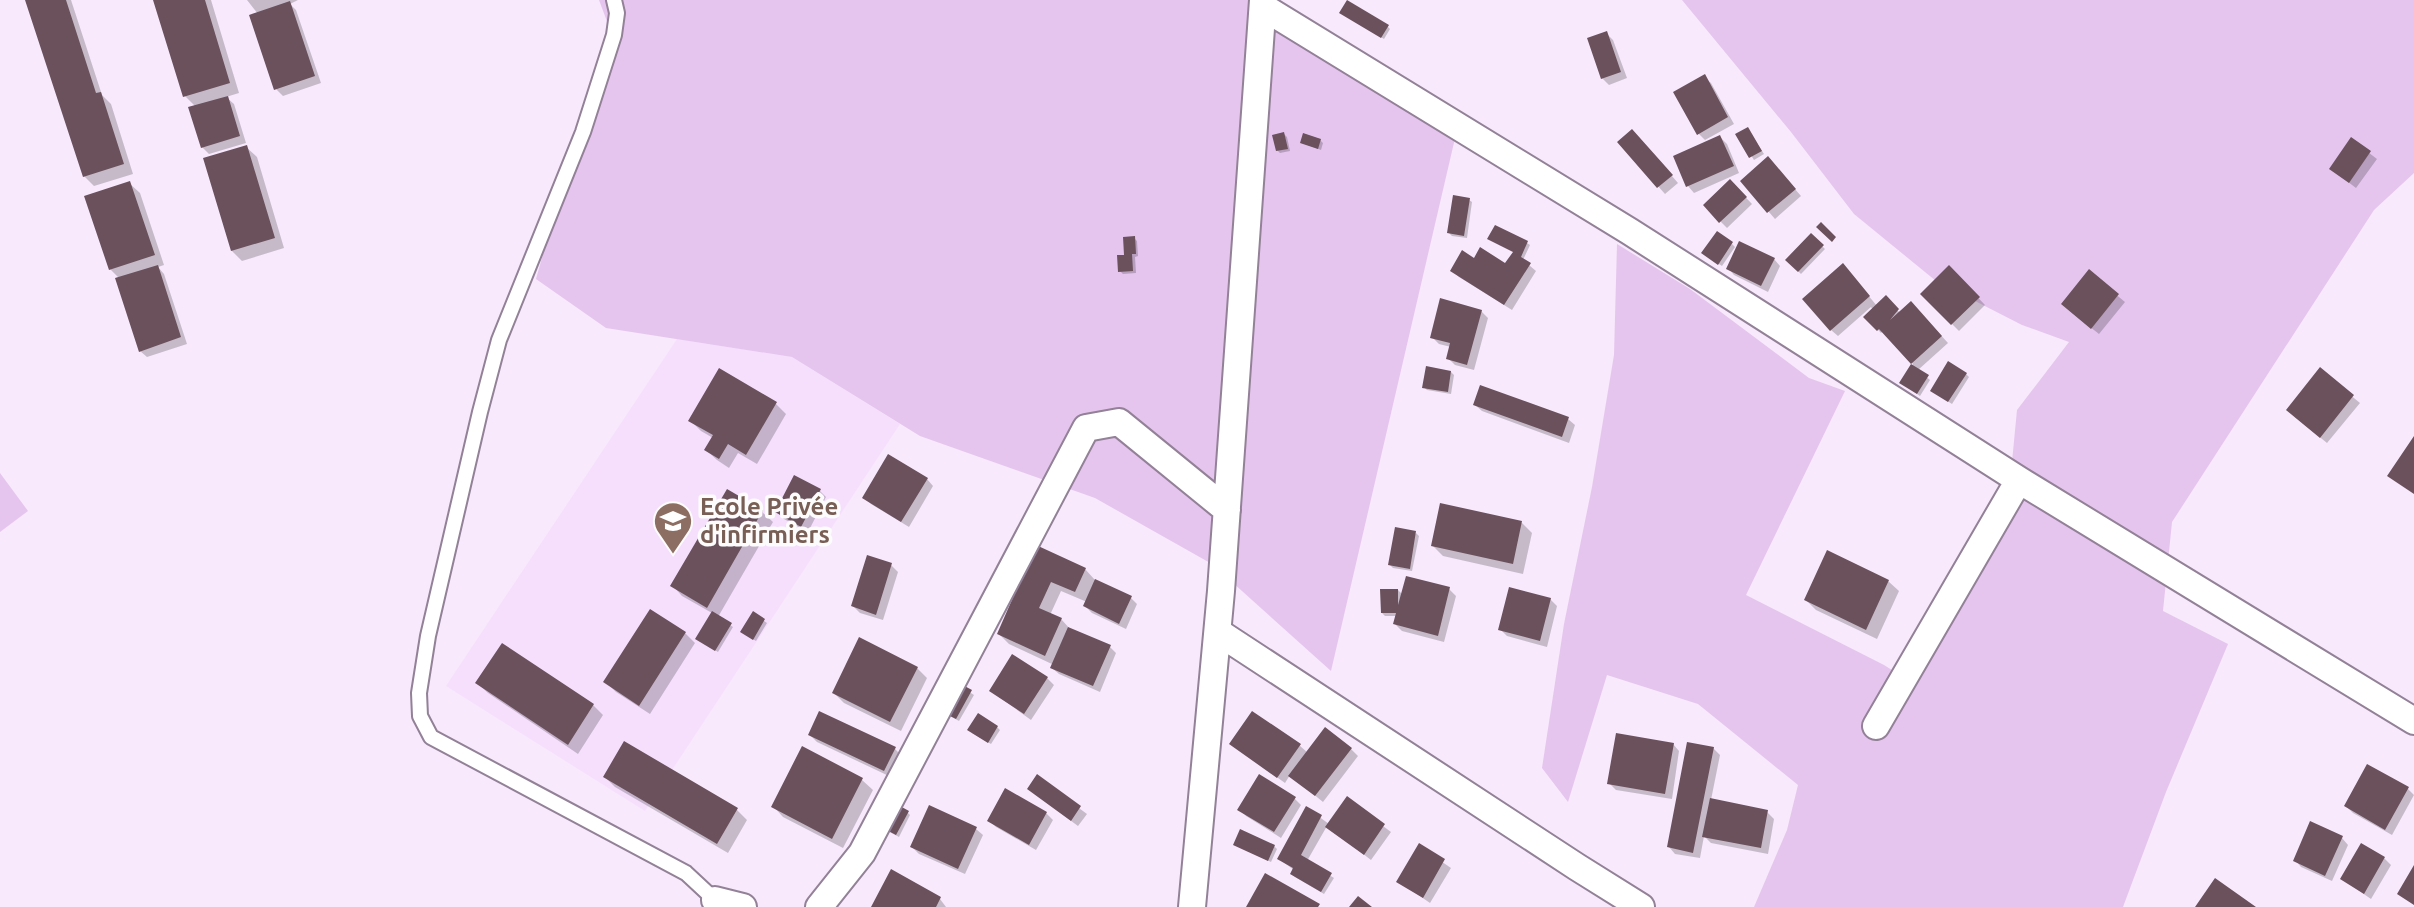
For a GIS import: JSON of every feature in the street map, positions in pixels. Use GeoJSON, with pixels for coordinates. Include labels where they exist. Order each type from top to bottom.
{"type":"FeatureCollection","features":[{"type":"Feature","properties":{"kind":"street"},"geometry":{"type":"LineString","coordinates":[[1192,907],[1218,632],[1263,4],[1629,231],[2019,480],[2414,721]]}},
{"type":"Feature","properties":{"kind":"street"},"geometry":{"type":"LineString","coordinates":[[819,907],[862,853],[1086,428],[1119,422],[1227,510]]}},
{"type":"Feature","properties":{"kind":"street"},"geometry":{"type":"LineString","coordinates":[[1876,726],[2019,480]]}},
{"type":"Feature","properties":{"kind":"street"},"geometry":{"type":"LineString","coordinates":[[1218,632],[1641,907]]}},
{"type":"Feature","properties":{"kind":"street"},"geometry":{"type":"LineString","coordinates":[[716,904],[743,907]]}},
{"type":"Feature","properties":{"kind":"lane"},"geometry":{"type":"LineString","coordinates":[[614,0],[617,13],[614,35],[583,132],[499,340],[428,636],[419,693],[420,716],[431,737],[686,873],[716,904]]}},
{"type":"Feature","properties":{"kind":"shaded area"},"geometry":{"type":"Polygon","coordinates":[[[599,0],[1276,0],[1456,134],[1331,671],[1212,564],[1095,498],[920,436],[792,357],[606,328],[536,279],[608,24],[599,0]]]}},
{"type":"Feature","properties":{"kind":"shaded area"},"geometry":{"type":"Polygon","coordinates":[[[1682,0],[2414,0],[2414,173],[2374,210],[2172,522],[2163,611],[2228,644],[2166,792],[2123,907],[1754,907],[1787,830],[1798,785],[1698,704],[1607,675],[1568,802],[1542,768],[1564,624],[1592,487],[1614,355],[1617,244],[1690,289],[1809,378],[1845,391],[1746,595],[1884,665],[1906,679],[2012,462],[2017,410],[2069,342],[2022,325],[1936,281],[1854,214],[1791,132],[1682,0]]]}},
{"type":"Feature","properties":{"kind":"shaded area","name":"Ecole Privée d'infirmiers"},"geometry":{"type":"Polygon","coordinates":[[[677,339],[792,357],[900,424],[645,811],[446,686],[677,339]]]}},
{"type":"Feature","properties":{"kind":"shaded area"},"geometry":{"type":"Polygon","coordinates":[[[0,473],[28,511],[0,532],[0,473]]]}},
{"type":"Feature","properties":{"kind":"building"},"geometry":{"type":"Polygon","coordinates":[[[25,0],[66,0],[96,93],[101,92],[124,164],[83,177],[25,0]]]}},
{"type":"Feature","properties":{"kind":"building"},"geometry":{"type":"Polygon","coordinates":[[[153,0],[205,0],[230,83],[183,97],[153,0]]]}},
{"type":"Feature","properties":{"kind":"building"},"geometry":{"type":"Polygon","coordinates":[[[1347,0],[1389,25],[1381,38],[1339,13],[1347,0]]]}},
{"type":"Feature","properties":{"kind":"building"},"geometry":{"type":"Polygon","coordinates":[[[290,1],[315,76],[274,90],[249,15],[290,1]]]}},
{"type":"Feature","properties":{"kind":"building"},"geometry":{"type":"Polygon","coordinates":[[[1607,31],[1621,72],[1601,79],[1587,38],[1607,31]]]}},
{"type":"Feature","properties":{"kind":"building"},"geometry":{"type":"Polygon","coordinates":[[[1705,74],[1728,117],[1697,135],[1673,92],[1705,74]]]}},
{"type":"Feature","properties":{"kind":"building"},"geometry":{"type":"Polygon","coordinates":[[[228,96],[240,136],[201,148],[188,107],[228,96]]]}},
{"type":"Feature","properties":{"kind":"building"},"geometry":{"type":"Polygon","coordinates":[[[1748,127],[1762,151],[1749,158],[1735,134],[1748,127]]]}},
{"type":"Feature","properties":{"kind":"building"},"geometry":{"type":"Polygon","coordinates":[[[1632,129],[1673,175],[1657,188],[1617,142],[1632,129]]]}},
{"type":"Feature","properties":{"kind":"building"},"geometry":{"type":"Polygon","coordinates":[[[1284,132],[1288,149],[1276,151],[1272,135],[1284,132]]]}},
{"type":"Feature","properties":{"kind":"building"},"geometry":{"type":"Polygon","coordinates":[[[1303,133],[1321,139],[1318,149],[1300,143],[1303,133]]]}},
{"type":"Feature","properties":{"kind":"building"},"geometry":{"type":"Polygon","coordinates":[[[1720,135],[1734,166],[1686,187],[1673,156],[1720,135]]]}},
{"type":"Feature","properties":{"kind":"building"},"geometry":{"type":"Polygon","coordinates":[[[2351,137],[2371,151],[2349,183],[2329,169],[2351,137]]]}},
{"type":"Feature","properties":{"kind":"building"},"geometry":{"type":"Polygon","coordinates":[[[247,145],[275,238],[231,251],[203,158],[247,145]]]}},
{"type":"Feature","properties":{"kind":"building"},"geometry":{"type":"Polygon","coordinates":[[[1768,156],[1796,189],[1767,213],[1740,181],[1768,156]]]}},
{"type":"Feature","properties":{"kind":"building"},"geometry":{"type":"Polygon","coordinates":[[[1730,179],[1747,197],[1719,223],[1703,205],[1730,179]]]}},
{"type":"Feature","properties":{"kind":"building"},"geometry":{"type":"Polygon","coordinates":[[[130,181],[155,255],[109,270],[84,196],[130,181]]]}},
{"type":"Feature","properties":{"kind":"building"},"geometry":{"type":"Polygon","coordinates":[[[1453,195],[1470,198],[1464,236],[1447,233],[1453,195]]]}},
{"type":"Feature","properties":{"kind":"building"},"geometry":{"type":"Polygon","coordinates":[[[1821,222],[1836,237],[1832,242],[1816,227],[1821,222]]]}},
{"type":"Feature","properties":{"kind":"building"},"geometry":{"type":"Polygon","coordinates":[[[1495,225],[1528,241],[1521,257],[1531,263],[1504,305],[1450,271],[1462,250],[1474,258],[1480,247],[1505,263],[1513,252],[1487,239],[1495,225]]]}},
{"type":"Feature","properties":{"kind":"building"},"geometry":{"type":"Polygon","coordinates":[[[1717,231],[1733,242],[1718,265],[1701,253],[1717,231]]]}},
{"type":"Feature","properties":{"kind":"building"},"geometry":{"type":"Polygon","coordinates":[[[1811,233],[1824,245],[1798,272],[1785,260],[1811,233]]]}},
{"type":"Feature","properties":{"kind":"building"},"geometry":{"type":"Polygon","coordinates":[[[1135,236],[1133,271],[1118,272],[1117,255],[1124,255],[1123,237],[1135,236]]]}},
{"type":"Feature","properties":{"kind":"building"},"geometry":{"type":"Polygon","coordinates":[[[1739,241],[1775,258],[1761,286],[1726,269],[1739,241]]]}},
{"type":"Feature","properties":{"kind":"building"},"geometry":{"type":"Polygon","coordinates":[[[1843,263],[1870,296],[1830,331],[1802,299],[1843,263]]]}},
{"type":"Feature","properties":{"kind":"building"},"geometry":{"type":"Polygon","coordinates":[[[158,265],[181,337],[139,352],[115,278],[158,265]]]}},
{"type":"Feature","properties":{"kind":"building"},"geometry":{"type":"Polygon","coordinates":[[[1949,265],[1980,297],[1951,325],[1920,294],[1949,265]]]}},
{"type":"Feature","properties":{"kind":"building"},"geometry":{"type":"Polygon","coordinates":[[[2089,269],[2119,294],[2091,329],[2061,304],[2089,269]]]}},
{"type":"Feature","properties":{"kind":"building"},"geometry":{"type":"Polygon","coordinates":[[[1886,295],[1899,309],[1890,320],[1911,301],[1942,336],[1911,364],[1879,329],[1877,331],[1863,317],[1886,295]]]}},
{"type":"Feature","properties":{"kind":"building"},"geometry":{"type":"Polygon","coordinates":[[[1440,298],[1482,310],[1467,365],[1446,359],[1450,343],[1430,338],[1440,298]]]}},
{"type":"Feature","properties":{"kind":"building"},"geometry":{"type":"Polygon","coordinates":[[[1948,361],[1967,373],[1948,402],[1930,391],[1948,361]]]}},
{"type":"Feature","properties":{"kind":"building"},"geometry":{"type":"Polygon","coordinates":[[[1911,364],[1929,375],[1917,394],[1899,383],[1911,364]]]}},
{"type":"Feature","properties":{"kind":"building"},"geometry":{"type":"Polygon","coordinates":[[[1426,366],[1451,371],[1448,392],[1422,388],[1426,366]]]}},
{"type":"Feature","properties":{"kind":"building"},"geometry":{"type":"Polygon","coordinates":[[[2320,367],[2354,395],[2320,438],[2286,410],[2320,367]]]}},
{"type":"Feature","properties":{"kind":"building"},"geometry":{"type":"Polygon","coordinates":[[[719,368],[777,402],[746,455],[728,444],[719,459],[704,450],[713,435],[688,421],[719,368]]]}},
{"type":"Feature","properties":{"kind":"building"},"geometry":{"type":"Polygon","coordinates":[[[1480,385],[1569,417],[1562,437],[1473,405],[1480,385]]]}},
{"type":"Feature","properties":{"kind":"building"},"geometry":{"type":"Polygon","coordinates":[[[2414,436],[2414,494],[2387,476],[2414,436]]]}},
{"type":"Feature","properties":{"kind":"building"},"geometry":{"type":"Polygon","coordinates":[[[888,454],[928,478],[901,522],[862,498],[888,454]]]}},
{"type":"Feature","properties":{"kind":"building"},"geometry":{"type":"Polygon","coordinates":[[[794,475],[821,489],[801,527],[775,512],[794,475]]]}},
{"type":"Feature","properties":{"kind":"building"},"geometry":{"type":"Polygon","coordinates":[[[727,489],[763,510],[707,608],[670,586],[727,489]]]}},
{"type":"Feature","properties":{"kind":"building"},"geometry":{"type":"Polygon","coordinates":[[[1440,503],[1522,521],[1513,564],[1431,546],[1440,503]]]}},
{"type":"Feature","properties":{"kind":"building"},"geometry":{"type":"Polygon","coordinates":[[[1395,527],[1416,531],[1410,569],[1388,565],[1395,527]]]}},
{"type":"Feature","properties":{"kind":"building"},"geometry":{"type":"Polygon","coordinates":[[[1036,545],[1086,568],[1075,592],[1051,582],[1039,608],[1062,618],[1045,656],[997,634],[1036,545]]]}},
{"type":"Feature","properties":{"kind":"building"},"geometry":{"type":"Polygon","coordinates":[[[1827,550],[1889,580],[1866,630],[1804,600],[1827,550]]]}},
{"type":"Feature","properties":{"kind":"building"},"geometry":{"type":"Polygon","coordinates":[[[867,555],[892,563],[876,615],[851,606],[867,555]]]}},
{"type":"Feature","properties":{"kind":"building"},"geometry":{"type":"Polygon","coordinates":[[[1406,576],[1450,587],[1438,636],[1393,624],[1396,613],[1381,613],[1380,589],[1398,589],[1398,605],[1406,576]]]}},
{"type":"Feature","properties":{"kind":"building"},"geometry":{"type":"Polygon","coordinates":[[[1095,579],[1132,596],[1119,624],[1083,606],[1095,579]]]}},
{"type":"Feature","properties":{"kind":"building"},"geometry":{"type":"Polygon","coordinates":[[[1509,587],[1551,598],[1540,641],[1498,630],[1509,587]]]}},
{"type":"Feature","properties":{"kind":"building"},"geometry":{"type":"Polygon","coordinates":[[[650,609],[686,632],[639,706],[603,682],[650,609]]]}},
{"type":"Feature","properties":{"kind":"building"},"geometry":{"type":"Polygon","coordinates":[[[712,611],[732,623],[715,651],[695,639],[712,611]]]}},
{"type":"Feature","properties":{"kind":"building"},"geometry":{"type":"Polygon","coordinates":[[[753,611],[765,619],[753,640],[740,632],[753,611]]]}},
{"type":"Feature","properties":{"kind":"building"},"geometry":{"type":"Polygon","coordinates":[[[1068,627],[1111,645],[1093,686],[1050,668],[1068,627]]]}},
{"type":"Feature","properties":{"kind":"building"},"geometry":{"type":"Polygon","coordinates":[[[859,637],[918,667],[890,722],[832,693],[859,637]]]}},
{"type":"Feature","properties":{"kind":"building"},"geometry":{"type":"Polygon","coordinates":[[[502,643],[594,704],[568,745],[475,683],[502,643]]]}},
{"type":"Feature","properties":{"kind":"building"},"geometry":{"type":"Polygon","coordinates":[[[1012,654],[1048,677],[1024,714],[989,691],[1012,654]]]}},
{"type":"Feature","properties":{"kind":"building"},"geometry":{"type":"Polygon","coordinates":[[[957,682],[972,690],[956,719],[940,711],[957,682]]]}},
{"type":"Feature","properties":{"kind":"building"},"geometry":{"type":"Polygon","coordinates":[[[819,711],[896,747],[884,771],[808,735],[819,711]]]}},
{"type":"Feature","properties":{"kind":"building"},"geometry":{"type":"Polygon","coordinates":[[[1252,711],[1301,744],[1277,778],[1229,744],[1252,711]]]}},
{"type":"Feature","properties":{"kind":"building"},"geometry":{"type":"Polygon","coordinates":[[[978,713],[998,726],[988,743],[967,730],[978,713]]]}},
{"type":"Feature","properties":{"kind":"building"},"geometry":{"type":"Polygon","coordinates":[[[1325,727],[1352,748],[1315,796],[1288,776],[1325,727]]]}},
{"type":"Feature","properties":{"kind":"building"},"geometry":{"type":"Polygon","coordinates":[[[1616,733],[1674,743],[1665,794],[1607,784],[1616,733]]]}},
{"type":"Feature","properties":{"kind":"building"},"geometry":{"type":"Polygon","coordinates":[[[624,741],[738,808],[717,844],[603,777],[624,741]]]}},
{"type":"Feature","properties":{"kind":"building"},"geometry":{"type":"Polygon","coordinates":[[[1687,742],[1714,747],[1693,853],[1667,847],[1687,742]]]}},
{"type":"Feature","properties":{"kind":"building"},"geometry":{"type":"Polygon","coordinates":[[[802,746],[863,778],[832,839],[771,807],[802,746]]]}},
{"type":"Feature","properties":{"kind":"building"},"geometry":{"type":"Polygon","coordinates":[[[2367,764],[2409,787],[2385,830],[2344,806],[2367,764]]]}},
{"type":"Feature","properties":{"kind":"building"},"geometry":{"type":"Polygon","coordinates":[[[1037,774],[1081,806],[1071,821],[1027,789],[1037,774]]]}},
{"type":"Feature","properties":{"kind":"building"},"geometry":{"type":"Polygon","coordinates":[[[1259,774],[1296,797],[1274,832],[1237,810],[1259,774]]]}},
{"type":"Feature","properties":{"kind":"building"},"geometry":{"type":"Polygon","coordinates":[[[1005,788],[1047,812],[1029,845],[987,821],[1005,788]]]}},
{"type":"Feature","properties":{"kind":"building"},"geometry":{"type":"Polygon","coordinates":[[[1347,796],[1385,824],[1364,855],[1325,827],[1347,796]]]}},
{"type":"Feature","properties":{"kind":"building"},"geometry":{"type":"Polygon","coordinates":[[[1710,798],[1768,810],[1761,848],[1702,837],[1710,798]]]}},
{"type":"Feature","properties":{"kind":"building"},"geometry":{"type":"Polygon","coordinates":[[[889,800],[909,811],[896,835],[877,825],[889,800]]]}},
{"type":"Feature","properties":{"kind":"building"},"geometry":{"type":"Polygon","coordinates":[[[929,805],[977,827],[958,869],[910,847],[929,805]]]}},
{"type":"Feature","properties":{"kind":"building"},"geometry":{"type":"Polygon","coordinates":[[[1306,806],[1322,815],[1301,855],[1332,873],[1321,892],[1290,874],[1293,868],[1277,859],[1306,806]]]}},
{"type":"Feature","properties":{"kind":"building"},"geometry":{"type":"Polygon","coordinates":[[[2310,821],[2343,836],[2325,876],[2293,861],[2310,821]]]}},
{"type":"Feature","properties":{"kind":"building"},"geometry":{"type":"Polygon","coordinates":[[[1240,829],[1275,845],[1268,861],[1233,845],[1240,829]]]}},
{"type":"Feature","properties":{"kind":"building"},"geometry":{"type":"Polygon","coordinates":[[[1419,843],[1445,859],[1423,898],[1396,882],[1419,843]]]}},
{"type":"Feature","properties":{"kind":"building"},"geometry":{"type":"Polygon","coordinates":[[[2361,843],[2385,857],[2364,894],[2340,879],[2361,843]]]}},
{"type":"Feature","properties":{"kind":"building"},"geometry":{"type":"Polygon","coordinates":[[[2414,865],[2414,905],[2397,894],[2414,865]]]}},
{"type":"Feature","properties":{"kind":"building"},"geometry":{"type":"Polygon","coordinates":[[[891,869],[941,897],[936,907],[871,907],[891,869]]]}},
{"type":"Feature","properties":{"kind":"building"},"geometry":{"type":"Polygon","coordinates":[[[1265,873],[1320,904],[1318,907],[1246,907],[1265,873]]]}},
{"type":"Feature","properties":{"kind":"building"},"geometry":{"type":"Polygon","coordinates":[[[2215,878],[2256,907],[2195,907],[2215,878]]]}},
{"type":"Feature","properties":{"kind":"building"},"geometry":{"type":"Polygon","coordinates":[[[1358,896],[1372,907],[1349,907],[1358,896]]]}},
{"type":"Feature","properties":{"kind":"place","name":"Ecole Privée d'infirmiers"},"geometry":{"type":"Point","coordinates":[673,555]}}]}
